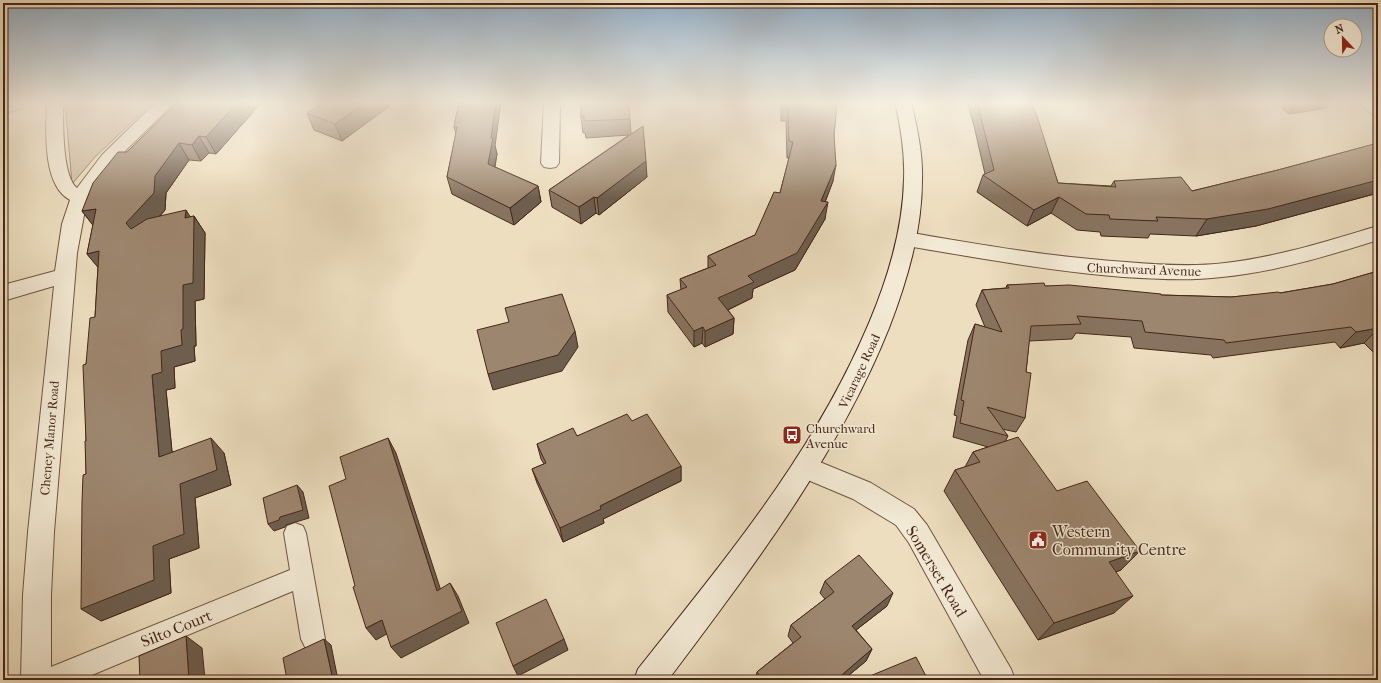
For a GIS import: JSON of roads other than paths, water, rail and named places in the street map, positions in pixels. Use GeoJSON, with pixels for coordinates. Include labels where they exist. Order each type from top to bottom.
{"type":"FeatureCollection","features":[{"type":"Feature","properties":{"kind":"street"},"geometry":{"type":"LineString","coordinates":[[56,134],[61,177],[69,192],[80,198]]}},
{"type":"Feature","properties":{"kind":"street","name":"Cheney Manor Road"},"geometry":{"type":"LineString","coordinates":[[36,680],[37,595],[41,532],[67,253],[80,198],[103,164],[132,134]]}},
{"type":"Feature","properties":{"kind":"street"},"geometry":{"type":"LineString","coordinates":[[550,163],[551,134]]}},
{"type":"Feature","properties":{"kind":"street","name":"Vicarage Road"},"geometry":{"type":"LineString","coordinates":[[649,680],[774,515],[806,467],[838,414],[862,369],[892,292],[907,239],[913,189],[910,134]]}},
{"type":"Feature","properties":{"kind":"street","name":"Churchward Avenue"},"geometry":{"type":"LineString","coordinates":[[907,239],[1025,260],[1086,267],[1148,272],[1201,272],[1248,267],[1296,257],[1378,233]]}},
{"type":"Feature","properties":{"kind":"street"},"geometry":{"type":"LineString","coordinates":[[3,293],[65,276]]}},
{"type":"Feature","properties":{"kind":"street","name":"Somerset Road"},"geometry":{"type":"LineString","coordinates":[[806,467],[862,491],[905,517],[918,534],[1000,680]]}},
{"type":"Feature","properties":{"kind":"lane"},"geometry":{"type":"LineString","coordinates":[[295,533],[313,639]]}},
{"type":"Feature","properties":{"kind":"lane","name":"Silto Court"},"geometry":{"type":"LineString","coordinates":[[50,680],[302,576]]}},
{"type":"Feature","properties":{"kind":"place","name":"Churchward Avenue"},"geometry":{"type":"Point","coordinates":[792,435]}},
{"type":"Feature","properties":{"kind":"place","name":"Western Community Centre"},"geometry":{"type":"Point","coordinates":[1038,540]}}]}
